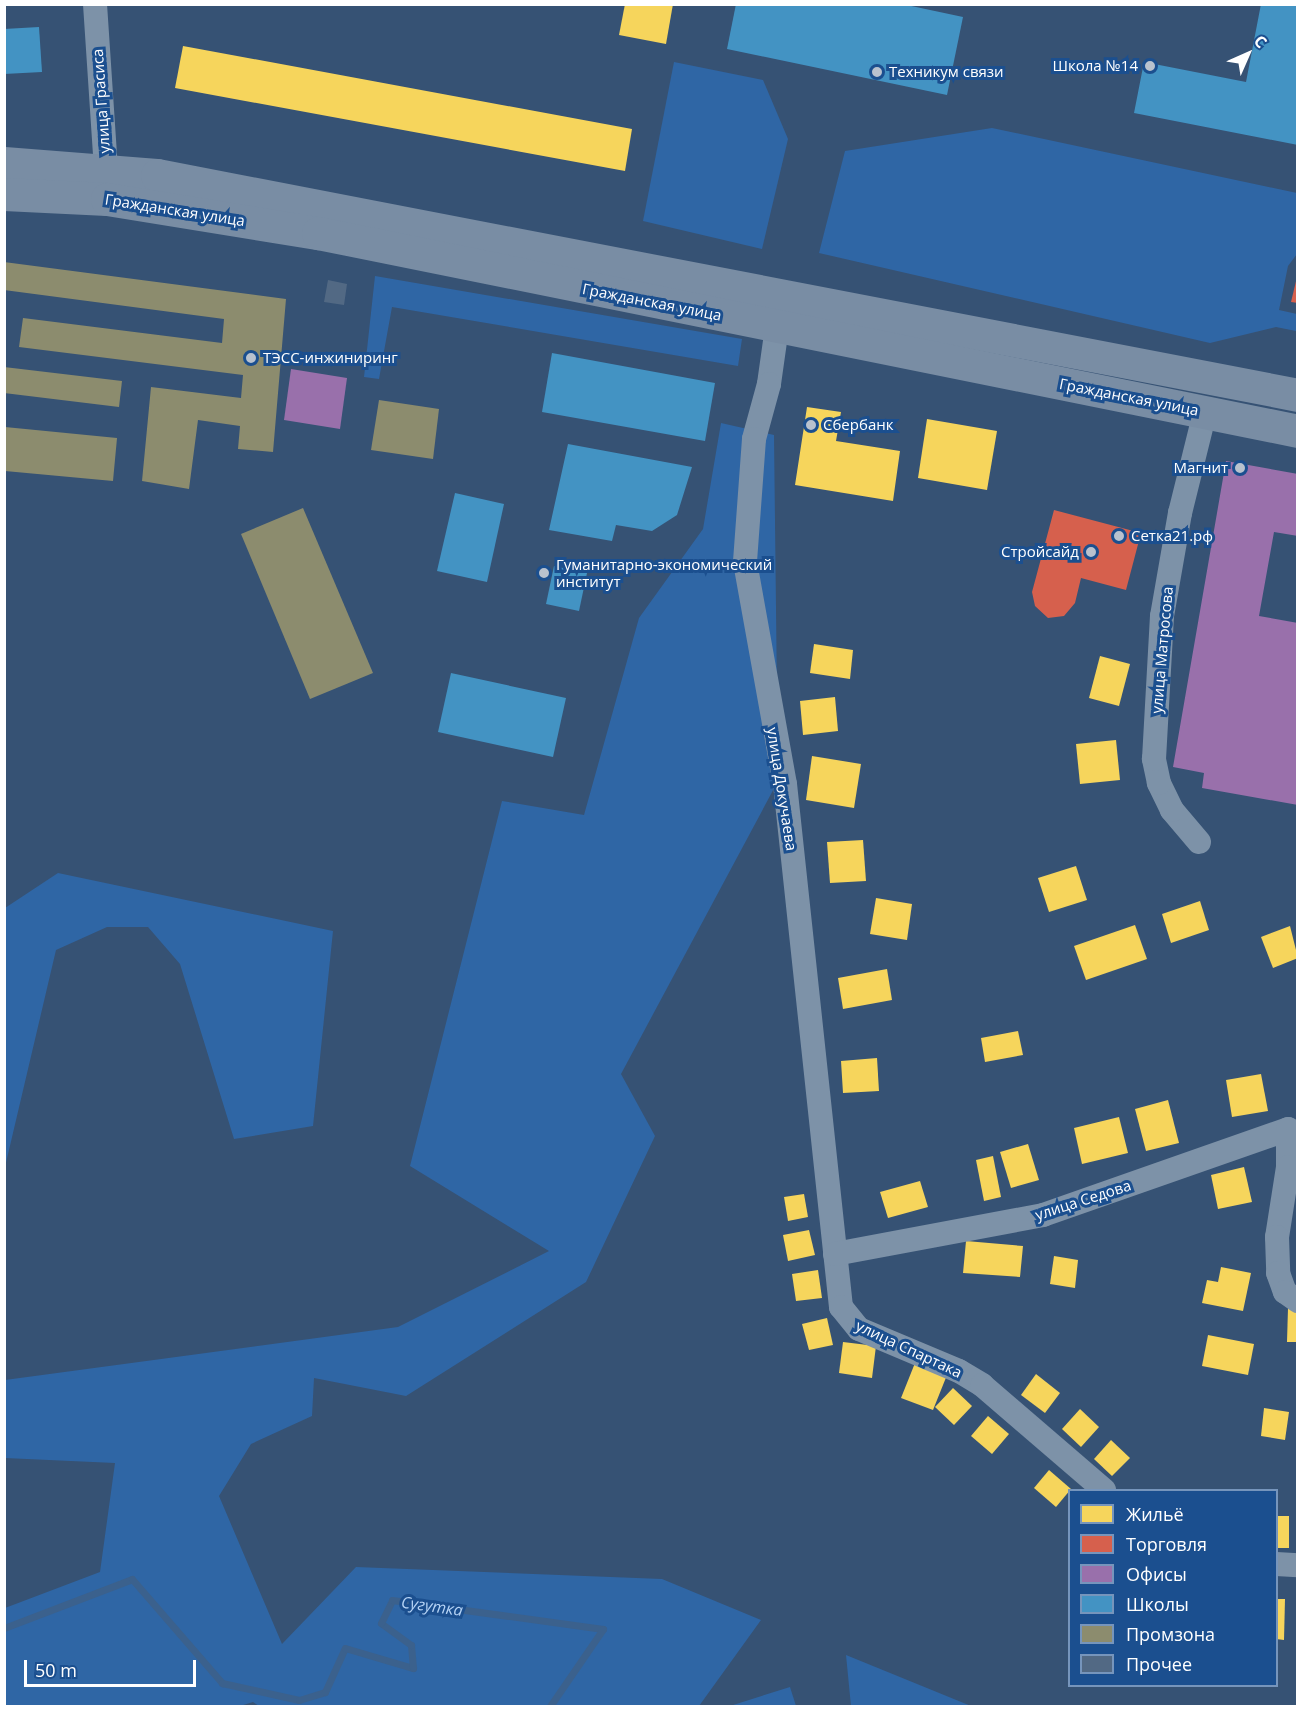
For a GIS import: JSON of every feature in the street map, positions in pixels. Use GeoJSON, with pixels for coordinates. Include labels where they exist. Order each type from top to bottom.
{"type":"FeatureCollection","features":[{"type":"Feature","properties":{"kind":"main road","name":"Гражданская улица"},"geometry":{"type":"LineString","coordinates":[[4,163],[318,233],[1298,431]]}},
{"type":"Feature","properties":{"kind":"main road","name":"Гражданская улица"},"geometry":{"type":"LineString","coordinates":[[4,194],[106,184],[1298,395]]}},
{"type":"Feature","properties":{"kind":"main road"},"geometry":{"type":"LineString","coordinates":[[1205,412],[1215,379]]}},
{"type":"Feature","properties":{"kind":"street","name":"улица Грасиса"},"geometry":{"type":"LineString","coordinates":[[96,4],[106,184]]}},
{"type":"Feature","properties":{"kind":"street","name":"улица Докучаева"},"geometry":{"type":"LineString","coordinates":[[777,327],[770,384],[754,439],[745,562],[785,784],[835,1254]]}},
{"type":"Feature","properties":{"kind":"street","name":"улица Матросова"},"geometry":{"type":"LineString","coordinates":[[1199,842],[1172,810],[1159,783],[1154,759],[1162,616],[1180,513],[1205,412]]}},
{"type":"Feature","properties":{"kind":"street","name":"улица Седова"},"geometry":{"type":"LineString","coordinates":[[835,1254],[1043,1215],[1288,1129],[1288,1167],[1277,1238],[1278,1273],[1291,1297]]}},
{"type":"Feature","properties":{"kind":"street","name":"улица Спартака"},"geometry":{"type":"LineString","coordinates":[[835,1254],[841,1307],[848,1319],[859,1329],[959,1371],[982,1385],[1102,1489]]}},
{"type":"Feature","properties":{"kind":"street"},"geometry":{"type":"LineString","coordinates":[[1278,1564],[1298,1565]]}},
{"type":"Feature","properties":{"kind":"shaded area"},"geometry":{"type":"Polygon","coordinates":[[[674,62],[763,80],[788,139],[762,249],[643,221],[674,62]]]}},
{"type":"Feature","properties":{"kind":"shaded area"},"geometry":{"type":"Polygon","coordinates":[[[992,128],[1297,193],[1297,254],[1288,266],[1279,310],[1297,314],[1296,331],[1276,327],[1210,343],[819,253],[845,151],[992,128]]]}},
{"type":"Feature","properties":{"kind":"shaded area"},"geometry":{"type":"Polygon","coordinates":[[[375,276],[742,339],[738,366],[392,307],[379,379],[364,377],[375,276]]]}},
{"type":"Feature","properties":{"kind":"shaded area"},"geometry":{"type":"Polygon","coordinates":[[[721,423],[774,435],[778,781],[621,1074],[655,1136],[586,1282],[406,1396],[314,1378],[312,1416],[251,1444],[219,1496],[282,1644],[356,1567],[662,1579],[761,1620],[699,1706],[259,1706],[253,1702],[240,1706],[5,1706],[5,1608],[100,1572],[115,1463],[5,1458],[5,1380],[398,1327],[549,1251],[410,1166],[502,801],[584,815],[639,618],[703,529],[721,423]]]}},
{"type":"Feature","properties":{"kind":"shaded area"},"geometry":{"type":"Polygon","coordinates":[[[58,873],[333,931],[313,1126],[234,1139],[180,964],[148,927],[107,927],[56,950],[5,1167],[5,908],[58,873]]]}},
{"type":"Feature","properties":{"kind":"shaded area"},"geometry":{"type":"Polygon","coordinates":[[[846,1655],[971,1706],[851,1706],[846,1655]]]}},
{"type":"Feature","properties":{"kind":"shaded area"},"geometry":{"type":"Polygon","coordinates":[[[790,1687],[796,1706],[730,1706],[790,1687]]]}},
{"type":"Feature","properties":{"kind":"building: Жильё"},"geometry":{"type":"Polygon","coordinates":[[[625,4],[673,4],[666,44],[619,35],[625,4]]]}},
{"type":"Feature","properties":{"kind":"building: Жильё"},"geometry":{"type":"Polygon","coordinates":[[[183,46],[632,129],[625,171],[175,88],[183,46]]]}},
{"type":"Feature","properties":{"kind":"building: Жильё"},"geometry":{"type":"Polygon","coordinates":[[[807,407],[841,412],[836,441],[900,451],[893,501],[795,485],[807,407]]]}},
{"type":"Feature","properties":{"kind":"building: Жильё"},"geometry":{"type":"Polygon","coordinates":[[[927,419],[997,431],[987,490],[918,478],[927,419]]]}},
{"type":"Feature","properties":{"kind":"building: Жильё"},"geometry":{"type":"Polygon","coordinates":[[[814,644],[853,650],[850,679],[810,673],[814,644]]]}},
{"type":"Feature","properties":{"kind":"building: Жильё"},"geometry":{"type":"Polygon","coordinates":[[[1100,656],[1130,664],[1119,706],[1089,698],[1100,656]]]}},
{"type":"Feature","properties":{"kind":"building: Жильё"},"geometry":{"type":"Polygon","coordinates":[[[835,697],[838,731],[803,735],[800,701],[835,697]]]}},
{"type":"Feature","properties":{"kind":"building: Жильё"},"geometry":{"type":"Polygon","coordinates":[[[1116,740],[1120,780],[1080,784],[1076,744],[1116,740]]]}},
{"type":"Feature","properties":{"kind":"building: Жильё"},"geometry":{"type":"Polygon","coordinates":[[[812,756],[861,764],[854,808],[806,800],[812,756]]]}},
{"type":"Feature","properties":{"kind":"building: Жильё"},"geometry":{"type":"Polygon","coordinates":[[[863,840],[866,881],[830,883],[827,842],[863,840]]]}},
{"type":"Feature","properties":{"kind":"building: Жильё"},"geometry":{"type":"Polygon","coordinates":[[[1076,866],[1087,900],[1049,912],[1038,878],[1076,866]]]}},
{"type":"Feature","properties":{"kind":"building: Жильё"},"geometry":{"type":"Polygon","coordinates":[[[876,898],[912,904],[907,940],[870,934],[876,898]]]}},
{"type":"Feature","properties":{"kind":"building: Жильё"},"geometry":{"type":"Polygon","coordinates":[[[1200,901],[1209,930],[1171,943],[1162,914],[1200,901]]]}},
{"type":"Feature","properties":{"kind":"building: Жильё"},"geometry":{"type":"Polygon","coordinates":[[[1135,925],[1147,959],[1086,980],[1074,946],[1135,925]]]}},
{"type":"Feature","properties":{"kind":"building: Жильё"},"geometry":{"type":"Polygon","coordinates":[[[1290,926],[1298,958],[1273,968],[1261,937],[1290,926]]]}},
{"type":"Feature","properties":{"kind":"building: Жильё"},"geometry":{"type":"Polygon","coordinates":[[[887,969],[892,1000],[843,1009],[838,978],[887,969]]]}},
{"type":"Feature","properties":{"kind":"building: Жильё"},"geometry":{"type":"Polygon","coordinates":[[[1018,1031],[1023,1055],[985,1062],[981,1038],[1018,1031]]]}},
{"type":"Feature","properties":{"kind":"building: Жильё"},"geometry":{"type":"Polygon","coordinates":[[[877,1058],[879,1091],[843,1093],[841,1061],[877,1058]]]}},
{"type":"Feature","properties":{"kind":"building: Жильё"},"geometry":{"type":"Polygon","coordinates":[[[1261,1074],[1268,1111],[1232,1117],[1226,1080],[1261,1074]]]}},
{"type":"Feature","properties":{"kind":"building: Жильё"},"geometry":{"type":"Polygon","coordinates":[[[1168,1100],[1179,1143],[1146,1151],[1135,1109],[1168,1100]]]}},
{"type":"Feature","properties":{"kind":"building: Жильё"},"geometry":{"type":"Polygon","coordinates":[[[1119,1117],[1128,1153],[1082,1164],[1074,1128],[1119,1117]]]}},
{"type":"Feature","properties":{"kind":"building: Жильё"},"geometry":{"type":"Polygon","coordinates":[[[1028,1144],[1039,1180],[1011,1188],[1000,1152],[1028,1144]]]}},
{"type":"Feature","properties":{"kind":"building: Жильё"},"geometry":{"type":"Polygon","coordinates":[[[993,1156],[1001,1197],[984,1201],[976,1160],[993,1156]]]}},
{"type":"Feature","properties":{"kind":"building: Жильё"},"geometry":{"type":"Polygon","coordinates":[[[1244,1167],[1252,1202],[1218,1209],[1211,1175],[1244,1167]]]}},
{"type":"Feature","properties":{"kind":"building: Жильё"},"geometry":{"type":"Polygon","coordinates":[[[920,1181],[928,1207],[888,1218],[880,1192],[920,1181]]]}},
{"type":"Feature","properties":{"kind":"building: Жильё"},"geometry":{"type":"Polygon","coordinates":[[[804,1194],[808,1217],[788,1221],[784,1197],[804,1194]]]}},
{"type":"Feature","properties":{"kind":"building: Жильё"},"geometry":{"type":"Polygon","coordinates":[[[809,1230],[815,1255],[788,1261],[783,1235],[809,1230]]]}},
{"type":"Feature","properties":{"kind":"building: Жильё"},"geometry":{"type":"Polygon","coordinates":[[[966,1241],[1023,1246],[1020,1277],[963,1273],[966,1241]]]}},
{"type":"Feature","properties":{"kind":"building: Жильё"},"geometry":{"type":"Polygon","coordinates":[[[1054,1256],[1078,1260],[1075,1288],[1050,1284],[1054,1256]]]}},
{"type":"Feature","properties":{"kind":"building: Жильё"},"geometry":{"type":"Polygon","coordinates":[[[1221,1267],[1251,1273],[1243,1311],[1202,1303],[1207,1280],[1218,1282],[1221,1267]]]}},
{"type":"Feature","properties":{"kind":"building: Жильё"},"geometry":{"type":"Polygon","coordinates":[[[818,1270],[822,1298],[796,1301],[792,1274],[818,1270]]]}},
{"type":"Feature","properties":{"kind":"building: Жильё"},"geometry":{"type":"Polygon","coordinates":[[[1288,1308],[1298,1308],[1298,1342],[1287,1342],[1288,1308]]]}},
{"type":"Feature","properties":{"kind":"building: Жильё"},"geometry":{"type":"Polygon","coordinates":[[[827,1318],[833,1345],[809,1350],[802,1324],[827,1318]]]}},
{"type":"Feature","properties":{"kind":"building: Жильё"},"geometry":{"type":"Polygon","coordinates":[[[1208,1335],[1254,1344],[1248,1375],[1202,1366],[1208,1335]]]}},
{"type":"Feature","properties":{"kind":"building: Жильё"},"geometry":{"type":"Polygon","coordinates":[[[843,1342],[876,1346],[872,1378],[839,1373],[843,1342]]]}},
{"type":"Feature","properties":{"kind":"building: Жильё"},"geometry":{"type":"Polygon","coordinates":[[[915,1363],[947,1375],[933,1410],[901,1398],[915,1363]]]}},
{"type":"Feature","properties":{"kind":"building: Жильё"},"geometry":{"type":"Polygon","coordinates":[[[1036,1374],[1060,1393],[1045,1413],[1021,1395],[1036,1374]]]}},
{"type":"Feature","properties":{"kind":"building: Жильё"},"geometry":{"type":"Polygon","coordinates":[[[953,1388],[972,1406],[954,1425],[935,1407],[953,1388]]]}},
{"type":"Feature","properties":{"kind":"building: Жильё"},"geometry":{"type":"Polygon","coordinates":[[[1264,1408],[1289,1412],[1285,1440],[1261,1436],[1264,1408]]]}},
{"type":"Feature","properties":{"kind":"building: Жильё"},"geometry":{"type":"Polygon","coordinates":[[[1080,1409],[1099,1427],[1081,1447],[1062,1429],[1080,1409]]]}},
{"type":"Feature","properties":{"kind":"building: Жильё"},"geometry":{"type":"Polygon","coordinates":[[[988,1416],[1009,1434],[992,1454],[971,1436],[988,1416]]]}},
{"type":"Feature","properties":{"kind":"building: Жильё"},"geometry":{"type":"Polygon","coordinates":[[[1111,1440],[1130,1458],[1112,1476],[1094,1459],[1111,1440]]]}},
{"type":"Feature","properties":{"kind":"building: Жильё"},"geometry":{"type":"Polygon","coordinates":[[[1049,1470],[1071,1489],[1068,1489],[1068,1493],[1056,1507],[1034,1488],[1049,1470]]]}},
{"type":"Feature","properties":{"kind":"building: Жильё"},"geometry":{"type":"Polygon","coordinates":[[[1278,1516],[1289,1516],[1289,1548],[1278,1548],[1278,1516]]]}},
{"type":"Feature","properties":{"kind":"building: Жильё"},"geometry":{"type":"Polygon","coordinates":[[[1278,1599],[1285,1599],[1284,1640],[1278,1639],[1278,1599]]]}},
{"type":"Feature","properties":{"kind":"building: Торговля"},"geometry":{"type":"Polygon","coordinates":[[[1298,273],[1298,303],[1291,302],[1298,273]]]}},
{"type":"Feature","properties":{"kind":"building: Торговля"},"geometry":{"type":"Polygon","coordinates":[[[1054,510],[1141,533],[1126,590],[1081,578],[1075,603],[1064,616],[1048,618],[1035,606],[1032,592],[1054,510]]]}},
{"type":"Feature","properties":{"kind":"building: Офисы"},"geometry":{"type":"Polygon","coordinates":[[[291,369],[347,378],[340,429],[284,420],[291,369]]]}},
{"type":"Feature","properties":{"kind":"building: Офисы"},"geometry":{"type":"Polygon","coordinates":[[[1226,461],[1298,474],[1298,536],[1274,532],[1259,616],[1298,623],[1298,805],[1202,788],[1204,773],[1173,767],[1226,461]]]}},
{"type":"Feature","properties":{"kind":"building: Школы","name":"Техникум связи"},"geometry":{"type":"Polygon","coordinates":[[[736,4],[902,4],[963,17],[947,95],[727,49],[736,4]]]}},
{"type":"Feature","properties":{"kind":"building: Школы"},"geometry":{"type":"Polygon","coordinates":[[[1261,4],[1298,4],[1298,145],[1134,113],[1144,62],[1246,82],[1261,4]]]}},
{"type":"Feature","properties":{"kind":"building: Школы"},"geometry":{"type":"Polygon","coordinates":[[[39,27],[42,72],[4,74],[4,29],[39,27]]]}},
{"type":"Feature","properties":{"kind":"building: Школы"},"geometry":{"type":"Polygon","coordinates":[[[552,353],[715,383],[705,441],[542,412],[552,353]]]}},
{"type":"Feature","properties":{"kind":"building: Школы"},"geometry":{"type":"Polygon","coordinates":[[[568,444],[692,467],[677,515],[652,531],[616,525],[612,541],[549,530],[568,444]]]}},
{"type":"Feature","properties":{"kind":"building: Школы"},"geometry":{"type":"Polygon","coordinates":[[[455,493],[504,504],[487,582],[437,571],[455,493]]]}},
{"type":"Feature","properties":{"kind":"building: Школы"},"geometry":{"type":"Polygon","coordinates":[[[554,566],[587,573],[579,611],[546,604],[554,566]]]}},
{"type":"Feature","properties":{"kind":"building: Школы"},"geometry":{"type":"Polygon","coordinates":[[[451,673],[566,698],[553,757],[438,732],[451,673]]]}},
{"type":"Feature","properties":{"kind":"building: Промзона"},"geometry":{"type":"Polygon","coordinates":[[[4,262],[286,299],[273,452],[238,449],[240,426],[198,420],[189,489],[142,481],[151,387],[241,398],[243,375],[19,347],[23,318],[222,343],[224,319],[4,290],[4,262]]]}},
{"type":"Feature","properties":{"kind":"building: Промзона"},"geometry":{"type":"Polygon","coordinates":[[[4,367],[122,381],[119,407],[4,393],[4,367]]]}},
{"type":"Feature","properties":{"kind":"building: Промзона"},"geometry":{"type":"Polygon","coordinates":[[[379,400],[439,409],[433,459],[371,450],[379,400]]]}},
{"type":"Feature","properties":{"kind":"building: Промзона"},"geometry":{"type":"Polygon","coordinates":[[[5,427],[117,438],[113,481],[5,471],[5,427]]]}},
{"type":"Feature","properties":{"kind":"building: Промзона"},"geometry":{"type":"Polygon","coordinates":[[[303,508],[373,673],[310,699],[241,534],[303,508]]]}},
{"type":"Feature","properties":{"kind":"building: Прочее"},"geometry":{"type":"Polygon","coordinates":[[[328,280],[347,284],[344,305],[324,302],[328,280]]]}},
{"type":"Feature","properties":{"kind":"waterway","name":"Сугутка"},"geometry":{"type":"LineString","coordinates":[[4,1628],[132,1579],[222,1683],[299,1700],[325,1692],[345,1648],[413,1668],[411,1645],[381,1623],[392,1600],[603,1629],[550,1706]]}},
{"type":"Feature","properties":{"kind":"place","name":"Школа №14"},"geometry":{"type":"Point","coordinates":[1150,66]}},
{"type":"Feature","properties":{"kind":"place","name":"Техникум связи"},"geometry":{"type":"Point","coordinates":[877,72]}},
{"type":"Feature","properties":{"kind":"place","name":"ТЭСС-инжиниринг"},"geometry":{"type":"Point","coordinates":[251,358]}},
{"type":"Feature","properties":{"kind":"place","name":"Сбербанк"},"geometry":{"type":"Point","coordinates":[811,425]}},
{"type":"Feature","properties":{"kind":"place","name":"Магнит"},"geometry":{"type":"Point","coordinates":[1240,468]}},
{"type":"Feature","properties":{"kind":"place","name":"Сетка21.рф"},"geometry":{"type":"Point","coordinates":[1119,536]}},
{"type":"Feature","properties":{"kind":"place","name":"Стройсайд"},"geometry":{"type":"Point","coordinates":[1091,552]}},
{"type":"Feature","properties":{"kind":"place","name":"Гуманитарно-экономический институт"},"geometry":{"type":"Point","coordinates":[544,573]}}]}
